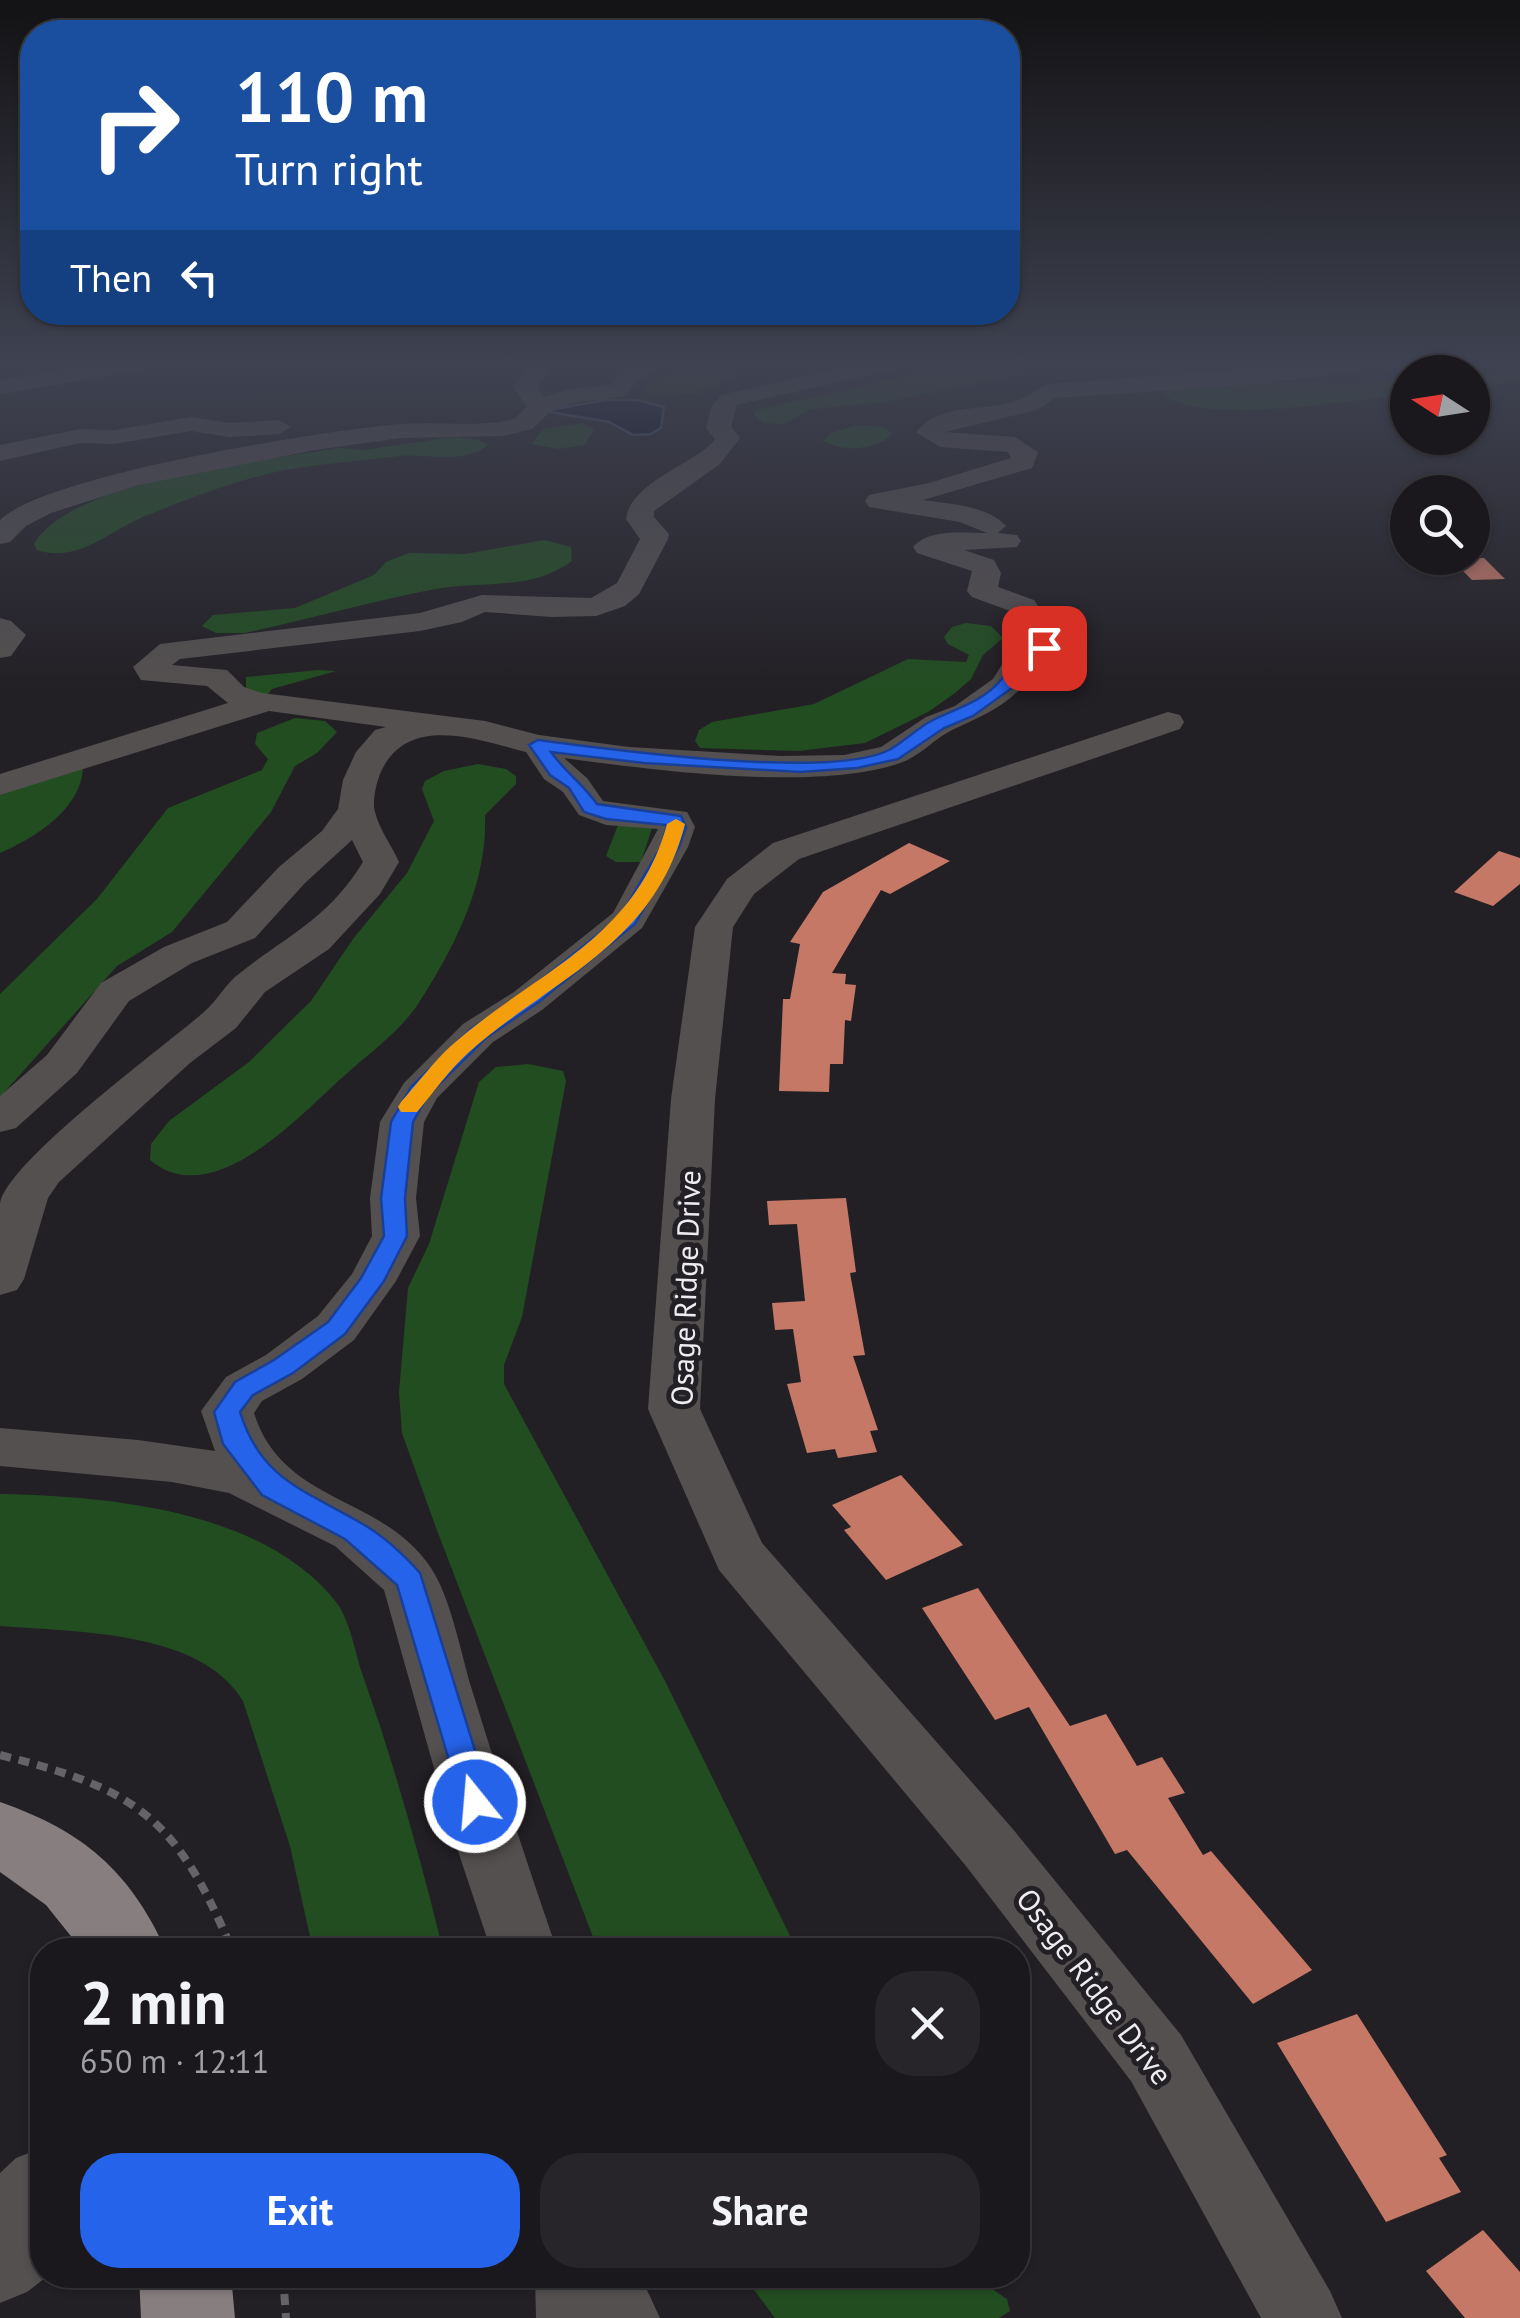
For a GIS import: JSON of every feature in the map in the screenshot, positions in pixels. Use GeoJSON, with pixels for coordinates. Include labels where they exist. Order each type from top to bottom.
{"type":"FeatureCollection","features":[{"type":"Feature","properties":{"kind":"main road"},"geometry":{"type":"LineString","coordinates":[[0,1836],[50,1862],[83,1888],[119,1938]]}},
{"type":"Feature","properties":{"kind":"main road"},"geometry":{"type":"LineString","coordinates":[[186,2288],[188,2318]]}},
{"type":"Feature","properties":{"kind":"street"},"geometry":{"type":"LineString","coordinates":[[0,536],[16,520],[40,508],[163,472]]}},
{"type":"Feature","properties":{"kind":"street"},"geometry":{"type":"LineString","coordinates":[[258,702],[232,694],[216,678],[161,676],[152,673],[149,666],[172,650],[420,622],[453,616],[482,603],[577,608],[618,600],[633,586],[640,564],[655,540],[655,534],[640,519],[642,507],[665,485],[689,472]]}},
{"type":"Feature","properties":{"kind":"street"},"geometry":{"type":"LineString","coordinates":[[0,785],[258,702],[276,700],[378,726],[485,732],[538,745],[644,758],[800,767],[844,765],[892,755],[926,731],[986,700],[1009,682],[1015,667],[1046,645],[1024,606],[982,592],[987,573],[984,566],[926,547],[982,534],[966,515],[878,501],[993,472]]}},
{"type":"Feature","properties":{"kind":"street"},"geometry":{"type":"LineString","coordinates":[[0,626],[11,635],[0,649]]}},
{"type":"Feature","properties":{"kind":"street","name":"Osage Ridge Drive"},"geometry":{"type":"LineString","coordinates":[[1168,722],[890,812],[786,851],[740,887],[714,927],[694,1099],[674,1409],[739,1556],[990,1847],[1156,2058],[1303,2318]]}},
{"type":"Feature","properties":{"kind":"street"},"geometry":{"type":"LineString","coordinates":[[0,1119],[64,1061],[115,992],[166,961],[241,930],[292,876],[325,849],[356,810],[360,780],[373,752],[378,726]]}},
{"type":"Feature","properties":{"kind":"street"},"geometry":{"type":"LineString","coordinates":[[272,1488],[237,1444],[227,1412],[244,1389],[336,1328],[372,1281],[396,1236],[393,1198],[402,1122],[414,1098],[478,1033],[533,997],[628,920],[675,835],[676,823],[672,818],[614,814],[590,808],[575,785],[556,772],[538,745]]}},
{"type":"Feature","properties":{"kind":"street"},"geometry":{"type":"LineString","coordinates":[[0,1279],[26,1198],[42,1172],[174,1054],[221,1019],[252,982],[314,942],[366,886],[381,858],[356,810]]}},
{"type":"Feature","properties":{"kind":"street"},"geometry":{"type":"LineString","coordinates":[[0,1447],[200,1466],[236,1473],[355,1532],[388,1557],[410,1581],[484,1836],[520,1938]]}},
{"type":"Feature","properties":{"kind":"street"},"geometry":{"type":"LineString","coordinates":[[0,2222],[30,2195]]}},
{"type":"Feature","properties":{"kind":"street"},"geometry":{"type":"LineString","coordinates":[[0,2265],[30,2243]]}},
{"type":"Feature","properties":{"kind":"street"},"geometry":{"type":"LineString","coordinates":[[574,2288],[575,2318]]}},
{"type":"Feature","properties":{"kind":"street"},"geometry":{"type":"LineString","coordinates":[[605,2288],[622,2318]]}},
{"type":"Feature","properties":{"kind":"path"},"geometry":{"type":"LineString","coordinates":[[0,1755],[73,1772],[139,1804],[184,1846],[216,1906],[228,1938]]}},
{"type":"Feature","properties":{"kind":"path"},"geometry":{"type":"LineString","coordinates":[[284,2288],[286,2318]]}},
{"type":"Feature","properties":{"kind":"green space"},"geometry":{"type":"Polygon","coordinates":[[[193,472],[275,472],[176,504],[81,549],[53,553],[37,550],[34,544],[55,522],[87,504],[193,472]]]}},
{"type":"Feature","properties":{"kind":"green space"},"geometry":{"type":"Polygon","coordinates":[[[544,540],[571,547],[572,561],[524,581],[436,589],[245,633],[216,633],[202,626],[213,615],[295,608],[374,575],[386,562],[409,553],[465,554],[544,540]]]}},
{"type":"Feature","properties":{"kind":"green space"},"geometry":{"type":"Polygon","coordinates":[[[966,623],[991,626],[1003,638],[983,655],[971,679],[955,693],[928,712],[865,743],[798,751],[700,748],[695,741],[699,730],[712,722],[814,704],[908,659],[966,662],[969,655],[948,644],[944,637],[952,627],[966,623]]]}},
{"type":"Feature","properties":{"kind":"green space"},"geometry":{"type":"Polygon","coordinates":[[[336,671],[272,689],[267,695],[246,691],[246,677],[336,671]]]}},
{"type":"Feature","properties":{"kind":"green space"},"geometry":{"type":"Polygon","coordinates":[[[295,718],[325,721],[337,732],[317,753],[295,766],[271,812],[172,932],[117,966],[0,1097],[0,994],[97,899],[168,808],[262,770],[268,759],[255,744],[257,733],[295,718]]]}},
{"type":"Feature","properties":{"kind":"green space"},"geometry":{"type":"Polygon","coordinates":[[[478,764],[506,769],[516,776],[516,784],[485,815],[481,866],[466,916],[443,963],[408,1017],[280,1134],[227,1167],[201,1175],[175,1173],[150,1160],[151,1144],[169,1121],[249,1062],[311,1001],[353,939],[407,873],[434,821],[422,789],[425,781],[444,771],[478,764]]]}},
{"type":"Feature","properties":{"kind":"green space"},"geometry":{"type":"Polygon","coordinates":[[[83,768],[80,783],[65,809],[41,830],[0,853],[0,789],[83,768]]]}},
{"type":"Feature","properties":{"kind":"green space"},"geometry":{"type":"Polygon","coordinates":[[[618,825],[652,828],[641,862],[616,862],[606,856],[618,825]]]}},
{"type":"Feature","properties":{"kind":"green space"},"geometry":{"type":"Polygon","coordinates":[[[528,1064],[563,1071],[566,1081],[522,1317],[504,1365],[504,1384],[665,1681],[791,1938],[593,1938],[402,1433],[399,1392],[408,1288],[429,1244],[479,1082],[496,1067],[528,1064]]]}},
{"type":"Feature","properties":{"kind":"green space"},"geometry":{"type":"Polygon","coordinates":[[[0,1494],[88,1499],[182,1514],[227,1528],[268,1547],[305,1571],[336,1602],[349,1627],[396,1776],[440,1938],[310,1938],[290,1846],[243,1701],[224,1678],[198,1660],[134,1639],[0,1626],[0,1494]]]}},
{"type":"Feature","properties":{"kind":"green space"},"geometry":{"type":"Polygon","coordinates":[[[753,2288],[990,2288],[1007,2299],[1010,2311],[999,2318],[775,2318],[753,2288]]]}},
{"type":"Feature","properties":{"kind":"building"},"geometry":{"type":"Polygon","coordinates":[[[1490,564],[1505,579],[1472,580],[1467,575],[1490,575],[1490,564]]]}},
{"type":"Feature","properties":{"kind":"building"},"geometry":{"type":"Polygon","coordinates":[[[909,843],[950,861],[890,894],[881,890],[832,973],[846,974],[845,984],[856,985],[851,1021],[845,1020],[843,1064],[830,1064],[829,1092],[779,1091],[783,999],[790,999],[800,944],[790,942],[823,892],[909,843]]]}},
{"type":"Feature","properties":{"kind":"building"},"geometry":{"type":"Polygon","coordinates":[[[1499,851],[1520,858],[1520,884],[1493,906],[1454,892],[1499,851]]]}},
{"type":"Feature","properties":{"kind":"building"},"geometry":{"type":"Polygon","coordinates":[[[846,1198],[856,1272],[850,1273],[865,1355],[853,1356],[878,1430],[870,1431],[877,1452],[838,1458],[835,1449],[807,1453],[787,1384],[801,1382],[793,1329],[775,1330],[772,1303],[805,1301],[797,1224],[769,1225],[767,1201],[846,1198]]]}},
{"type":"Feature","properties":{"kind":"building"},"geometry":{"type":"Polygon","coordinates":[[[901,1475],[963,1545],[886,1580],[844,1530],[851,1527],[832,1505],[901,1475]]]}},
{"type":"Feature","properties":{"kind":"building"},"geometry":{"type":"Polygon","coordinates":[[[978,1588],[1070,1726],[1106,1714],[1137,1766],[1162,1757],[1185,1793],[1168,1798],[1203,1855],[1211,1851],[1312,1970],[1253,2004],[1127,1850],[1115,1854],[1029,1707],[995,1720],[922,1608],[978,1588]]]}},
{"type":"Feature","properties":{"kind":"building"},"geometry":{"type":"Polygon","coordinates":[[[1357,2014],[1447,2155],[1439,2158],[1461,2192],[1386,2222],[1277,2043],[1357,2014]]]}},
{"type":"Feature","properties":{"kind":"building"},"geometry":{"type":"Polygon","coordinates":[[[1483,2230],[1520,2272],[1520,2318],[1465,2318],[1426,2271],[1483,2230]]]}},
{"type":"Feature","properties":{"kind":"slow traffic"},"geometry":{"type":"LineString","coordinates":[[409,1107],[431,1077],[460,1049],[533,997],[628,920],[670,847],[676,824]]}},
{"type":"Feature","properties":{"kind":"route"},"geometry":{"type":"LineString","coordinates":[[475,1802],[410,1581],[388,1557],[355,1532],[272,1488],[237,1444],[227,1412],[244,1389],[336,1328],[372,1281],[396,1236],[393,1198],[402,1122],[419,1092],[478,1033],[533,997],[628,920],[670,847],[677,827],[672,818],[606,814],[590,808],[575,785],[556,772],[538,745],[644,758],[800,767],[857,763],[892,755],[938,724],[967,713],[1006,685],[1015,667],[1044,648]]}}]}
